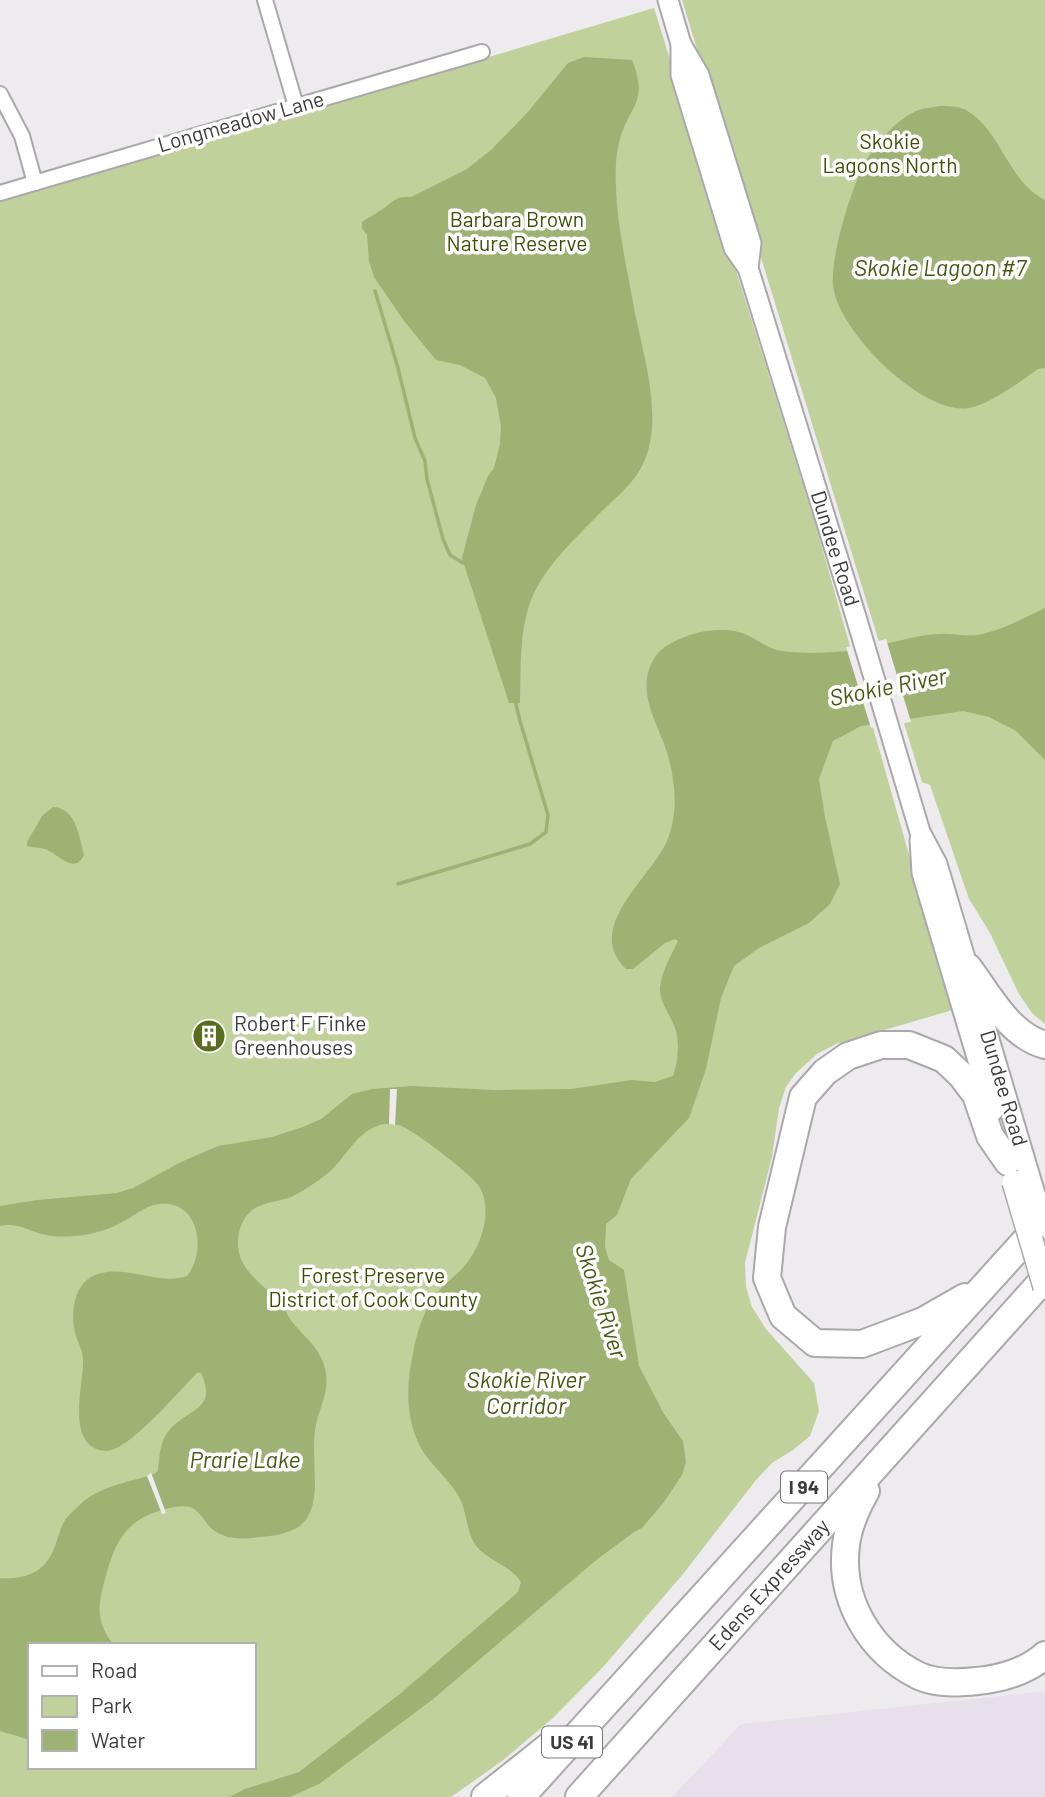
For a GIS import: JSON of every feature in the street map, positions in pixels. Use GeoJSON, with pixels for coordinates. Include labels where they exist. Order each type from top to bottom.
{"type":"FeatureCollection","features":[{"type":"Feature","properties":{"kind":"highway"},"geometry":{"type":"LineString","coordinates":[[968,967],[1001,1013],[1018,1031],[1045,1045]]}},
{"type":"Feature","properties":{"kind":"highway"},"geometry":{"type":"LineString","coordinates":[[985,1286],[923,1321],[862,1344],[815,1343],[783,1316],[767,1278],[772,1227],[803,1097],[825,1072],[848,1056],[881,1045],[909,1045],[944,1059],[961,1075],[976,1096],[990,1136],[1016,1171]]}},
{"type":"Feature","properties":{"kind":"highway","name":"Edens Expressway"},"geometry":{"type":"LineString","coordinates":[[622,1687],[1045,1219]]}},
{"type":"Feature","properties":{"kind":"highway","name":"Edens Expressway"},"geometry":{"type":"LineString","coordinates":[[579,1797],[1045,1278]]}},
{"type":"Feature","properties":{"kind":"highway"},"geometry":{"type":"LineString","coordinates":[[883,1461],[857,1508],[846,1546],[848,1590],[863,1628],[888,1656],[921,1676],[954,1683],[993,1680],[1035,1664],[1045,1655]]}},
{"type":"Feature","properties":{"kind":"highway","name":"I 94"},"geometry":{"type":"LineString","coordinates":[[485,1797],[622,1687]]}},
{"type":"Feature","properties":{"kind":"highway","name":"US 41"},"geometry":{"type":"LineString","coordinates":[[521,1797],[622,1687]]}},
{"type":"Feature","properties":{"kind":"main road","name":"Dundee Road"},"geometry":{"type":"LineString","coordinates":[[668,0],[681,44],[699,75],[751,243],[748,268],[920,832],[937,864],[968,967],[1045,1287]]}},
{"type":"Feature","properties":{"kind":"main road","name":"Dundee Road"},"geometry":{"type":"LineString","coordinates":[[920,832],[922,873],[1016,1171],[1045,1227]]}},
{"type":"Feature","properties":{"kind":"street"},"geometry":{"type":"LineString","coordinates":[[265,0],[296,106]]}},
{"type":"Feature","properties":{"kind":"street","name":"Longmeadow Lane"},"geometry":{"type":"LineString","coordinates":[[0,193],[482,52]]}},
{"type":"Feature","properties":{"kind":"street"},"geometry":{"type":"LineString","coordinates":[[0,94],[22,136],[35,183]]}},
{"type":"Feature","properties":{"kind":"shaded area"},"geometry":{"type":"Polygon","coordinates":[[[1045,1691],[1045,1797],[672,1797],[741,1724],[1045,1691]]]}},
{"type":"Feature","properties":{"kind":"green space","name":"Skokie Lagoons North"},"geometry":{"type":"Polygon","coordinates":[[[682,0],[1045,0],[1045,1024],[1032,1013],[1019,994],[990,933],[969,899],[930,785],[922,782],[682,0]]]}},
{"type":"Feature","properties":{"kind":"green space","name":"Forest Preserve District of Cook County"},"geometry":{"type":"Polygon","coordinates":[[[654,8],[816,526],[953,1010],[836,1044],[817,1054],[796,1073],[786,1087],[779,1108],[772,1157],[745,1263],[746,1287],[752,1307],[766,1329],[814,1383],[819,1411],[810,1436],[772,1463],[756,1480],[683,1574],[604,1666],[553,1718],[502,1761],[451,1797],[0,1797],[0,202],[654,8]]]}},
{"type":"Feature","properties":{"kind":"water"},"geometry":{"type":"Polygon","coordinates":[[[584,57],[632,60],[637,74],[638,95],[619,144],[616,181],[623,250],[650,388],[652,428],[643,464],[634,478],[559,556],[535,591],[524,627],[520,703],[509,703],[462,558],[476,505],[494,468],[500,444],[501,426],[496,398],[485,378],[460,365],[436,360],[404,321],[374,277],[369,261],[367,235],[362,228],[362,222],[397,199],[411,197],[467,169],[491,150],[527,113],[568,63],[584,57]]]}},
{"type":"Feature","properties":{"kind":"water","name":"Skokie Lagoon #7"},"geometry":{"type":"Polygon","coordinates":[[[939,106],[963,109],[978,119],[1022,181],[1032,192],[1045,200],[1045,368],[1038,369],[995,398],[969,408],[950,407],[928,398],[884,365],[848,323],[837,302],[833,284],[842,226],[851,195],[865,163],[883,137],[898,123],[917,111],[939,106]]]}},
{"type":"Feature","properties":{"kind":"water"},"geometry":{"type":"Polygon","coordinates":[[[1045,608],[1045,760],[1016,731],[989,717],[963,711],[861,726],[833,741],[819,779],[840,884],[830,904],[809,923],[759,948],[734,966],[721,998],[706,1069],[689,1118],[631,1179],[617,1215],[606,1224],[605,1247],[609,1260],[624,1270],[639,1366],[664,1414],[683,1441],[686,1462],[682,1475],[664,1502],[642,1528],[595,1561],[432,1700],[319,1784],[290,1797],[229,1797],[245,1789],[299,1772],[401,1693],[518,1592],[521,1582],[511,1571],[477,1547],[469,1531],[461,1501],[422,1449],[409,1410],[410,1367],[420,1326],[428,1306],[444,1285],[462,1269],[477,1247],[484,1226],[483,1194],[464,1171],[416,1134],[399,1125],[385,1124],[375,1127],[360,1137],[327,1174],[310,1186],[291,1197],[251,1211],[243,1221],[239,1234],[239,1253],[247,1270],[282,1304],[291,1321],[317,1351],[326,1371],[326,1388],[315,1430],[315,1487],[311,1511],[300,1526],[293,1530],[273,1536],[243,1538],[218,1533],[198,1512],[188,1507],[169,1508],[141,1519],[118,1543],[103,1589],[101,1621],[113,1643],[28,1643],[28,1739],[0,1731],[0,1578],[17,1578],[32,1574],[44,1565],[53,1551],[65,1520],[84,1501],[109,1488],[158,1471],[161,1446],[167,1433],[198,1408],[206,1395],[201,1373],[197,1373],[140,1431],[116,1449],[106,1451],[93,1447],[85,1439],[81,1428],[79,1401],[83,1359],[73,1319],[76,1296],[88,1279],[100,1274],[124,1272],[162,1278],[187,1276],[197,1254],[198,1241],[191,1218],[183,1210],[173,1205],[155,1205],[101,1231],[62,1237],[16,1226],[0,1226],[0,1206],[117,1193],[133,1188],[218,1146],[272,1137],[303,1127],[321,1119],[352,1094],[372,1089],[412,1086],[495,1090],[571,1089],[632,1080],[655,1082],[673,1076],[678,1040],[661,998],[660,987],[678,941],[675,939],[665,943],[633,969],[626,969],[615,954],[612,938],[615,922],[623,906],[665,845],[674,815],[674,784],[670,763],[648,697],[649,670],[655,657],[678,640],[707,631],[738,632],[770,648],[801,653],[852,650],[929,635],[977,635],[1006,626],[1045,608]]]}},
{"type":"Feature","properties":{"kind":"water"},"geometry":{"type":"Polygon","coordinates":[[[53,807],[67,812],[75,824],[84,855],[76,863],[66,861],[45,849],[27,846],[42,816],[53,807]]]}},
{"type":"Feature","properties":{"kind":"pier"},"geometry":{"type":"Polygon","coordinates":[[[886,639],[911,722],[871,728],[846,647],[886,639]]]}},
{"type":"Feature","properties":{"kind":"pier"},"geometry":{"type":"Polygon","coordinates":[[[390,1089],[397,1089],[395,1125],[389,1124],[390,1089]]]}},
{"type":"Feature","properties":{"kind":"pier"},"geometry":{"type":"Polygon","coordinates":[[[151,1473],[166,1513],[162,1514],[147,1476],[151,1473]]]}},
{"type":"Feature","properties":{"kind":"waterway"},"geometry":{"type":"LineString","coordinates":[[375,291],[415,438],[425,461],[443,539],[450,555],[463,563]]}},
{"type":"Feature","properties":{"kind":"waterway"},"geometry":{"type":"LineString","coordinates":[[398,884],[530,844],[546,832],[548,815],[515,700]]}},
{"type":"Feature","properties":{"kind":"place","name":"Robert F Finke Greenhouses"},"geometry":{"type":"Point","coordinates":[209,1036]}},
{"type":"Feature","properties":{"kind":"park label","name":"Barbara Brown Nature Reserve"},"geometry":{"type":"Point","coordinates":[517,232]}},
{"type":"Feature","properties":{"kind":"water label","name":"Skokie River"},"geometry":{"type":"Point","coordinates":[888,687]}},
{"type":"Feature","properties":{"kind":"water label","name":"Skokie River"},"geometry":{"type":"Point","coordinates":[601,1301]}},
{"type":"Feature","properties":{"kind":"water label","name":"Skokie River Corridor"},"geometry":{"type":"Point","coordinates":[526,1393]}},
{"type":"Feature","properties":{"kind":"water label","name":"Prarie Lake"},"geometry":{"type":"Point","coordinates":[245,1460]}}]}
